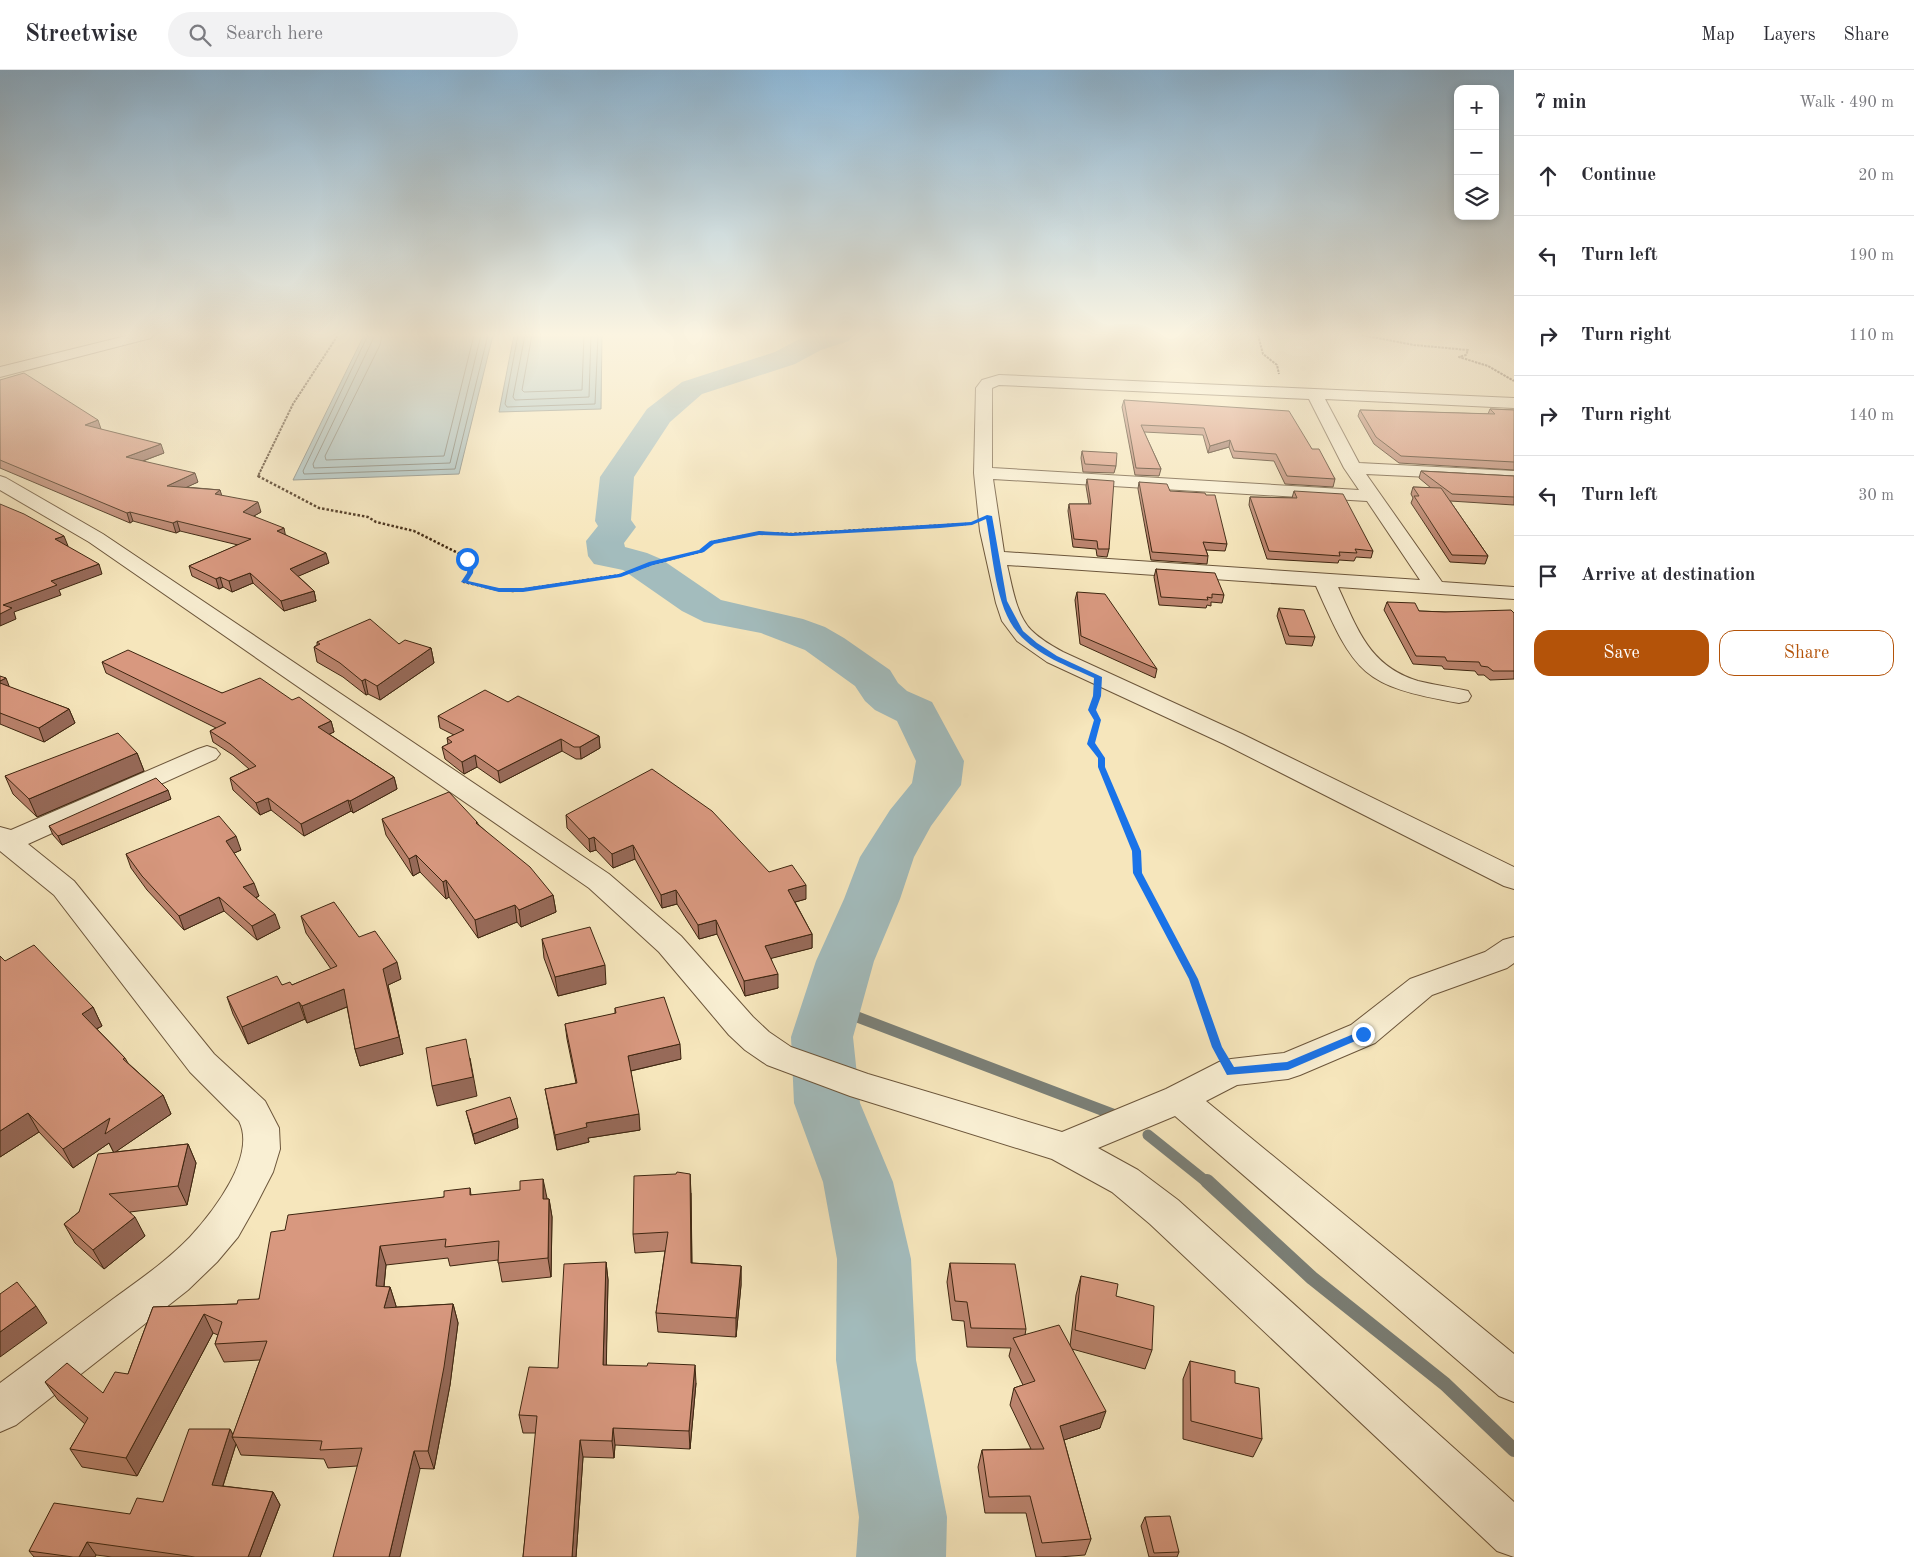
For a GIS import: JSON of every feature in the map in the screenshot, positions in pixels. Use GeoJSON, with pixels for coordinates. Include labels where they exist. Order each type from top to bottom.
{"type":"FeatureCollection","features":[{"type":"Feature","properties":{"kind":"street"},"geometry":{"type":"LineString","coordinates":[[984,404],[983,473],[1004,601],[1021,632],[1035,645],[1055,657],[1232,739],[1514,879]]}},
{"type":"Feature","properties":{"kind":"street"},"geometry":{"type":"LineString","coordinates":[[1320,404],[1353,468],[1435,587]]}},
{"type":"Feature","properties":{"kind":"street"},"geometry":{"type":"LineString","coordinates":[[1353,468],[1514,476]]}},
{"type":"Feature","properties":{"kind":"street"},"geometry":{"type":"LineString","coordinates":[[983,473],[1371,496]]}},
{"type":"Feature","properties":{"kind":"street"},"geometry":{"type":"LineString","coordinates":[[0,482],[96,538],[599,881],[670,944],[741,1026],[757,1041],[778,1056],[862,1086],[1063,1147],[1124,1181],[1164,1212],[1514,1534]]}},
{"type":"Feature","properties":{"kind":"street"},"geometry":{"type":"LineString","coordinates":[[996,558],[1514,593]]}},
{"type":"Feature","properties":{"kind":"street"},"geometry":{"type":"LineString","coordinates":[[1324,580],[1358,650],[1367,662],[1394,680],[1416,688],[1458,696]]}},
{"type":"Feature","properties":{"kind":"street"},"geometry":{"type":"LineString","coordinates":[[0,1410],[174,1277],[203,1250],[224,1225],[242,1196],[254,1172],[262,1149],[261,1128],[252,1111],[202,1063],[64,888],[4,839],[207,754]]}},
{"type":"Feature","properties":{"kind":"street"},"geometry":{"type":"LineString","coordinates":[[1063,1147],[1179,1099],[1231,1072],[1288,1066],[1363,1034],[1421,987],[1496,960],[1514,948]]}},
{"type":"Feature","properties":{"kind":"street"},"geometry":{"type":"LineString","coordinates":[[1179,1099],[1514,1381]]}},
{"type":"Feature","properties":{"kind":"path"},"geometry":{"type":"LineString","coordinates":[[293,404],[258,476],[319,508],[368,517],[376,522],[414,531],[464,556],[471,564],[470,573],[464,582],[499,590],[523,590],[621,575],[651,564],[702,551],[712,542],[759,533],[792,534],[972,524],[989,516]]}},
{"type":"Feature","properties":{"kind":"path"},"geometry":{"type":"LineString","coordinates":[[1098,677],[1097,696],[1092,710],[1097,720],[1091,744],[1102,758],[1102,767],[1136,851],[1138,873],[1193,979],[1217,1047],[1231,1072]]}},
{"type":"Feature","properties":{"kind":"water"},"geometry":{"type":"Polygon","coordinates":[[[330,404],[476,404],[459,474],[293,480],[330,404]]]}},
{"type":"Feature","properties":{"kind":"water"},"geometry":{"type":"Polygon","coordinates":[[[500,404],[601,404],[601,409],[499,412],[500,404]]]}},
{"type":"Feature","properties":{"kind":"building"},"geometry":{"type":"Polygon","coordinates":[[[0,404],[73,404],[98,420],[85,425],[161,444],[126,457],[195,473],[167,486],[220,490],[215,494],[258,502],[243,512],[284,528],[277,531],[326,553],[290,569],[314,591],[281,601],[250,573],[229,581],[220,577],[216,579],[189,566],[251,539],[177,521],[173,523],[130,512],[127,513],[0,460],[0,404]]]}},
{"type":"Feature","properties":{"kind":"building"},"geometry":{"type":"Polygon","coordinates":[[[1125,404],[1190,404],[1289,411],[1312,449],[1319,449],[1335,479],[1287,476],[1276,454],[1234,451],[1230,440],[1210,446],[1204,428],[1141,425],[1161,469],[1136,468],[1125,404]]]}},
{"type":"Feature","properties":{"kind":"building"},"geometry":{"type":"Polygon","coordinates":[[[1490,409],[1514,410],[1514,462],[1401,456],[1376,437],[1360,410],[1495,414],[1490,409]]]}},
{"type":"Feature","properties":{"kind":"building"},"geometry":{"type":"Polygon","coordinates":[[[1082,451],[1117,453],[1116,466],[1085,464],[1082,451]]]}},
{"type":"Feature","properties":{"kind":"building"},"geometry":{"type":"Polygon","coordinates":[[[1421,471],[1514,476],[1514,497],[1452,494],[1421,471]]]}},
{"type":"Feature","properties":{"kind":"building"},"geometry":{"type":"Polygon","coordinates":[[[1087,479],[1114,481],[1109,549],[1098,549],[1097,541],[1074,539],[1069,504],[1091,504],[1087,479]]]}},
{"type":"Feature","properties":{"kind":"building"},"geometry":{"type":"Polygon","coordinates":[[[1139,482],[1167,484],[1170,491],[1215,495],[1227,544],[1203,542],[1208,556],[1152,552],[1139,482]]]}},
{"type":"Feature","properties":{"kind":"building"},"geometry":{"type":"Polygon","coordinates":[[[1413,487],[1441,488],[1488,556],[1452,555],[1414,496],[1419,496],[1413,487]]]}},
{"type":"Feature","properties":{"kind":"building"},"geometry":{"type":"Polygon","coordinates":[[[1294,491],[1343,494],[1373,551],[1355,549],[1357,553],[1339,552],[1340,556],[1269,551],[1250,497],[1297,498],[1294,491]]]}},
{"type":"Feature","properties":{"kind":"building"},"geometry":{"type":"Polygon","coordinates":[[[0,504],[24,514],[64,536],[55,539],[99,564],[51,581],[57,585],[3,605],[12,608],[0,614],[0,504]]]}},
{"type":"Feature","properties":{"kind":"building"},"geometry":{"type":"Polygon","coordinates":[[[1156,569],[1215,573],[1224,595],[1212,594],[1212,598],[1207,597],[1208,600],[1161,597],[1156,569]]]}},
{"type":"Feature","properties":{"kind":"building"},"geometry":{"type":"Polygon","coordinates":[[[1077,592],[1105,594],[1157,669],[1081,636],[1077,592]]]}},
{"type":"Feature","properties":{"kind":"building"},"geometry":{"type":"Polygon","coordinates":[[[1387,602],[1415,603],[1419,611],[1511,610],[1514,613],[1514,671],[1493,671],[1488,667],[1481,666],[1479,662],[1447,661],[1445,657],[1416,656],[1387,602]]]}},
{"type":"Feature","properties":{"kind":"building"},"geometry":{"type":"Polygon","coordinates":[[[1279,608],[1304,610],[1315,637],[1289,636],[1279,608]]]}},
{"type":"Feature","properties":{"kind":"building"},"geometry":{"type":"Polygon","coordinates":[[[370,619],[399,644],[405,640],[431,648],[377,686],[365,679],[362,681],[340,663],[314,647],[320,644],[317,642],[370,619]]]}},
{"type":"Feature","properties":{"kind":"building"},"geometry":{"type":"Polygon","coordinates":[[[128,650],[222,693],[260,678],[292,700],[299,697],[331,721],[318,727],[394,777],[350,801],[348,800],[301,824],[268,798],[256,803],[230,778],[256,766],[230,744],[210,731],[226,723],[102,662],[128,650]]]}},
{"type":"Feature","properties":{"kind":"building"},"geometry":{"type":"Polygon","coordinates":[[[0,683],[69,709],[39,728],[0,713],[0,683]]]}},
{"type":"Feature","properties":{"kind":"building"},"geometry":{"type":"Polygon","coordinates":[[[485,690],[508,702],[518,696],[599,736],[580,747],[574,747],[561,739],[498,771],[475,755],[462,762],[442,747],[452,742],[447,738],[464,730],[438,716],[485,690]]]}},
{"type":"Feature","properties":{"kind":"building"},"geometry":{"type":"Polygon","coordinates":[[[118,733],[137,753],[29,799],[5,776],[118,733]]]}},
{"type":"Feature","properties":{"kind":"building"},"geometry":{"type":"Polygon","coordinates":[[[652,769],[712,811],[769,872],[792,865],[806,885],[788,890],[812,934],[765,946],[778,974],[744,981],[716,920],[698,925],[676,890],[661,895],[633,845],[612,854],[594,837],[589,839],[566,815],[652,769]]]}},
{"type":"Feature","properties":{"kind":"building"},"geometry":{"type":"Polygon","coordinates":[[[156,778],[168,790],[58,836],[49,826],[156,778]]]}},
{"type":"Feature","properties":{"kind":"building"},"geometry":{"type":"Polygon","coordinates":[[[449,792],[476,823],[530,867],[553,895],[519,910],[515,905],[475,920],[446,880],[443,882],[416,855],[409,859],[382,819],[449,792]]]}},
{"type":"Feature","properties":{"kind":"building"},"geometry":{"type":"Polygon","coordinates":[[[219,816],[236,836],[226,841],[254,883],[243,887],[275,914],[252,926],[219,897],[179,916],[142,876],[126,854],[219,816]]]}},
{"type":"Feature","properties":{"kind":"building"},"geometry":{"type":"Polygon","coordinates":[[[334,902],[359,937],[375,931],[397,962],[383,969],[399,1037],[355,1049],[344,989],[302,1006],[299,1002],[242,1027],[227,997],[277,976],[282,985],[290,982],[292,985],[337,966],[301,916],[334,902]]]}},
{"type":"Feature","properties":{"kind":"building"},"geometry":{"type":"Polygon","coordinates":[[[590,927],[605,965],[555,977],[542,939],[590,927]]]}},
{"type":"Feature","properties":{"kind":"building"},"geometry":{"type":"Polygon","coordinates":[[[34,945],[93,1007],[82,1014],[125,1058],[123,1059],[163,1095],[105,1134],[110,1118],[63,1149],[28,1113],[0,1131],[0,956],[5,961],[34,945]]]}},
{"type":"Feature","properties":{"kind":"building"},"geometry":{"type":"Polygon","coordinates":[[[664,997],[680,1044],[628,1056],[639,1114],[586,1123],[587,1127],[555,1135],[545,1089],[577,1083],[565,1024],[616,1013],[615,1008],[664,997]]]}},
{"type":"Feature","properties":{"kind":"building"},"geometry":{"type":"Polygon","coordinates":[[[466,1039],[473,1077],[432,1086],[426,1048],[466,1039]]]}},
{"type":"Feature","properties":{"kind":"building"},"geometry":{"type":"Polygon","coordinates":[[[510,1097],[517,1118],[473,1134],[466,1111],[510,1097]]]}},
{"type":"Feature","properties":{"kind":"building"},"geometry":{"type":"Polygon","coordinates":[[[188,1144],[178,1186],[109,1194],[135,1217],[93,1250],[64,1224],[79,1212],[98,1154],[188,1144]]]}},
{"type":"Feature","properties":{"kind":"building"},"geometry":{"type":"Polygon","coordinates":[[[677,1172],[690,1174],[691,1263],[741,1266],[736,1318],[656,1313],[668,1232],[633,1234],[634,1176],[676,1174],[677,1172]]]}},
{"type":"Feature","properties":{"kind":"building"},"geometry":{"type":"Polygon","coordinates":[[[543,1179],[543,1199],[549,1199],[548,1258],[498,1263],[499,1241],[445,1247],[446,1239],[380,1246],[376,1286],[390,1287],[384,1308],[453,1304],[444,1367],[428,1451],[414,1451],[389,1557],[333,1557],[362,1448],[320,1450],[322,1441],[232,1437],[267,1341],[215,1344],[222,1322],[204,1314],[126,1458],[70,1449],[88,1418],[45,1382],[67,1363],[103,1393],[115,1372],[128,1374],[153,1307],[237,1304],[238,1300],[259,1299],[271,1232],[285,1230],[288,1215],[444,1197],[444,1191],[470,1188],[470,1195],[520,1190],[520,1181],[543,1179]]]}},
{"type":"Feature","properties":{"kind":"building"},"geometry":{"type":"Polygon","coordinates":[[[606,1262],[603,1365],[647,1366],[648,1363],[695,1365],[689,1431],[613,1428],[612,1441],[580,1440],[572,1557],[523,1557],[537,1416],[519,1415],[529,1367],[558,1368],[564,1264],[606,1262]]]}},
{"type":"Feature","properties":{"kind":"building"},"geometry":{"type":"Polygon","coordinates":[[[950,1263],[1015,1264],[1026,1329],[971,1328],[967,1302],[955,1301],[950,1263]]]}},
{"type":"Feature","properties":{"kind":"building"},"geometry":{"type":"Polygon","coordinates":[[[1081,1276],[1118,1284],[1116,1296],[1154,1306],[1152,1350],[1075,1330],[1081,1276]]]}},
{"type":"Feature","properties":{"kind":"building"},"geometry":{"type":"Polygon","coordinates":[[[17,1282],[36,1306],[0,1332],[0,1294],[17,1282]]]}},
{"type":"Feature","properties":{"kind":"building"},"geometry":{"type":"Polygon","coordinates":[[[1059,1325],[1106,1411],[1060,1426],[1091,1539],[1042,1543],[1030,1496],[989,1497],[982,1450],[1044,1449],[1014,1388],[1035,1381],[1013,1338],[1059,1325]]]}},
{"type":"Feature","properties":{"kind":"building"},"geometry":{"type":"Polygon","coordinates":[[[1190,1361],[1235,1371],[1235,1383],[1259,1388],[1262,1439],[1191,1421],[1190,1361]]]}},
{"type":"Feature","properties":{"kind":"building"},"geometry":{"type":"Polygon","coordinates":[[[189,1429],[230,1429],[212,1485],[273,1492],[248,1557],[195,1557],[87,1542],[79,1557],[29,1551],[54,1503],[130,1514],[137,1498],[163,1502],[189,1429]]]}},
{"type":"Feature","properties":{"kind":"building"},"geometry":{"type":"Polygon","coordinates":[[[1170,1516],[1179,1552],[1154,1553],[1145,1517],[1170,1516]]]}},
{"type":"Feature","properties":{"kind":"waterway"},"geometry":{"type":"LineString","coordinates":[[672,404],[658,416],[617,477],[613,521],[618,527],[605,541],[607,556],[637,562],[657,574],[696,603],[718,613],[748,617],[788,628],[810,636],[829,647],[874,679],[877,686],[891,701],[916,712],[940,761],[936,785],[908,821],[887,857],[872,899],[845,961],[822,1037],[827,1103],[858,1182],[874,1259],[876,1360],[903,1517],[901,1557]]}},
{"type":"Feature","properties":{"kind":"waterway"},"geometry":{"type":"LineString","coordinates":[[831,1007],[1115,1115]]}},
{"type":"Feature","properties":{"kind":"waterway"},"geometry":{"type":"LineString","coordinates":[[1148,1135],[1208,1183]]}},
{"type":"Feature","properties":{"kind":"waterway"},"geometry":{"type":"LineString","coordinates":[[1207,1181],[1312,1278],[1445,1384],[1514,1450]]}},
{"type":"Feature","properties":{"kind":"route"},"geometry":{"type":"LineString","coordinates":[[467,559],[471,564],[470,573],[464,582],[499,590],[513,591],[621,575],[690,552],[702,551],[712,542],[759,533],[792,534],[972,524],[989,516],[1004,601],[1021,632],[1035,645],[1055,657],[1098,677],[1097,696],[1092,710],[1097,720],[1091,744],[1102,758],[1102,767],[1136,851],[1138,873],[1193,979],[1217,1047],[1231,1072],[1288,1066],[1363,1034]]}}]}
